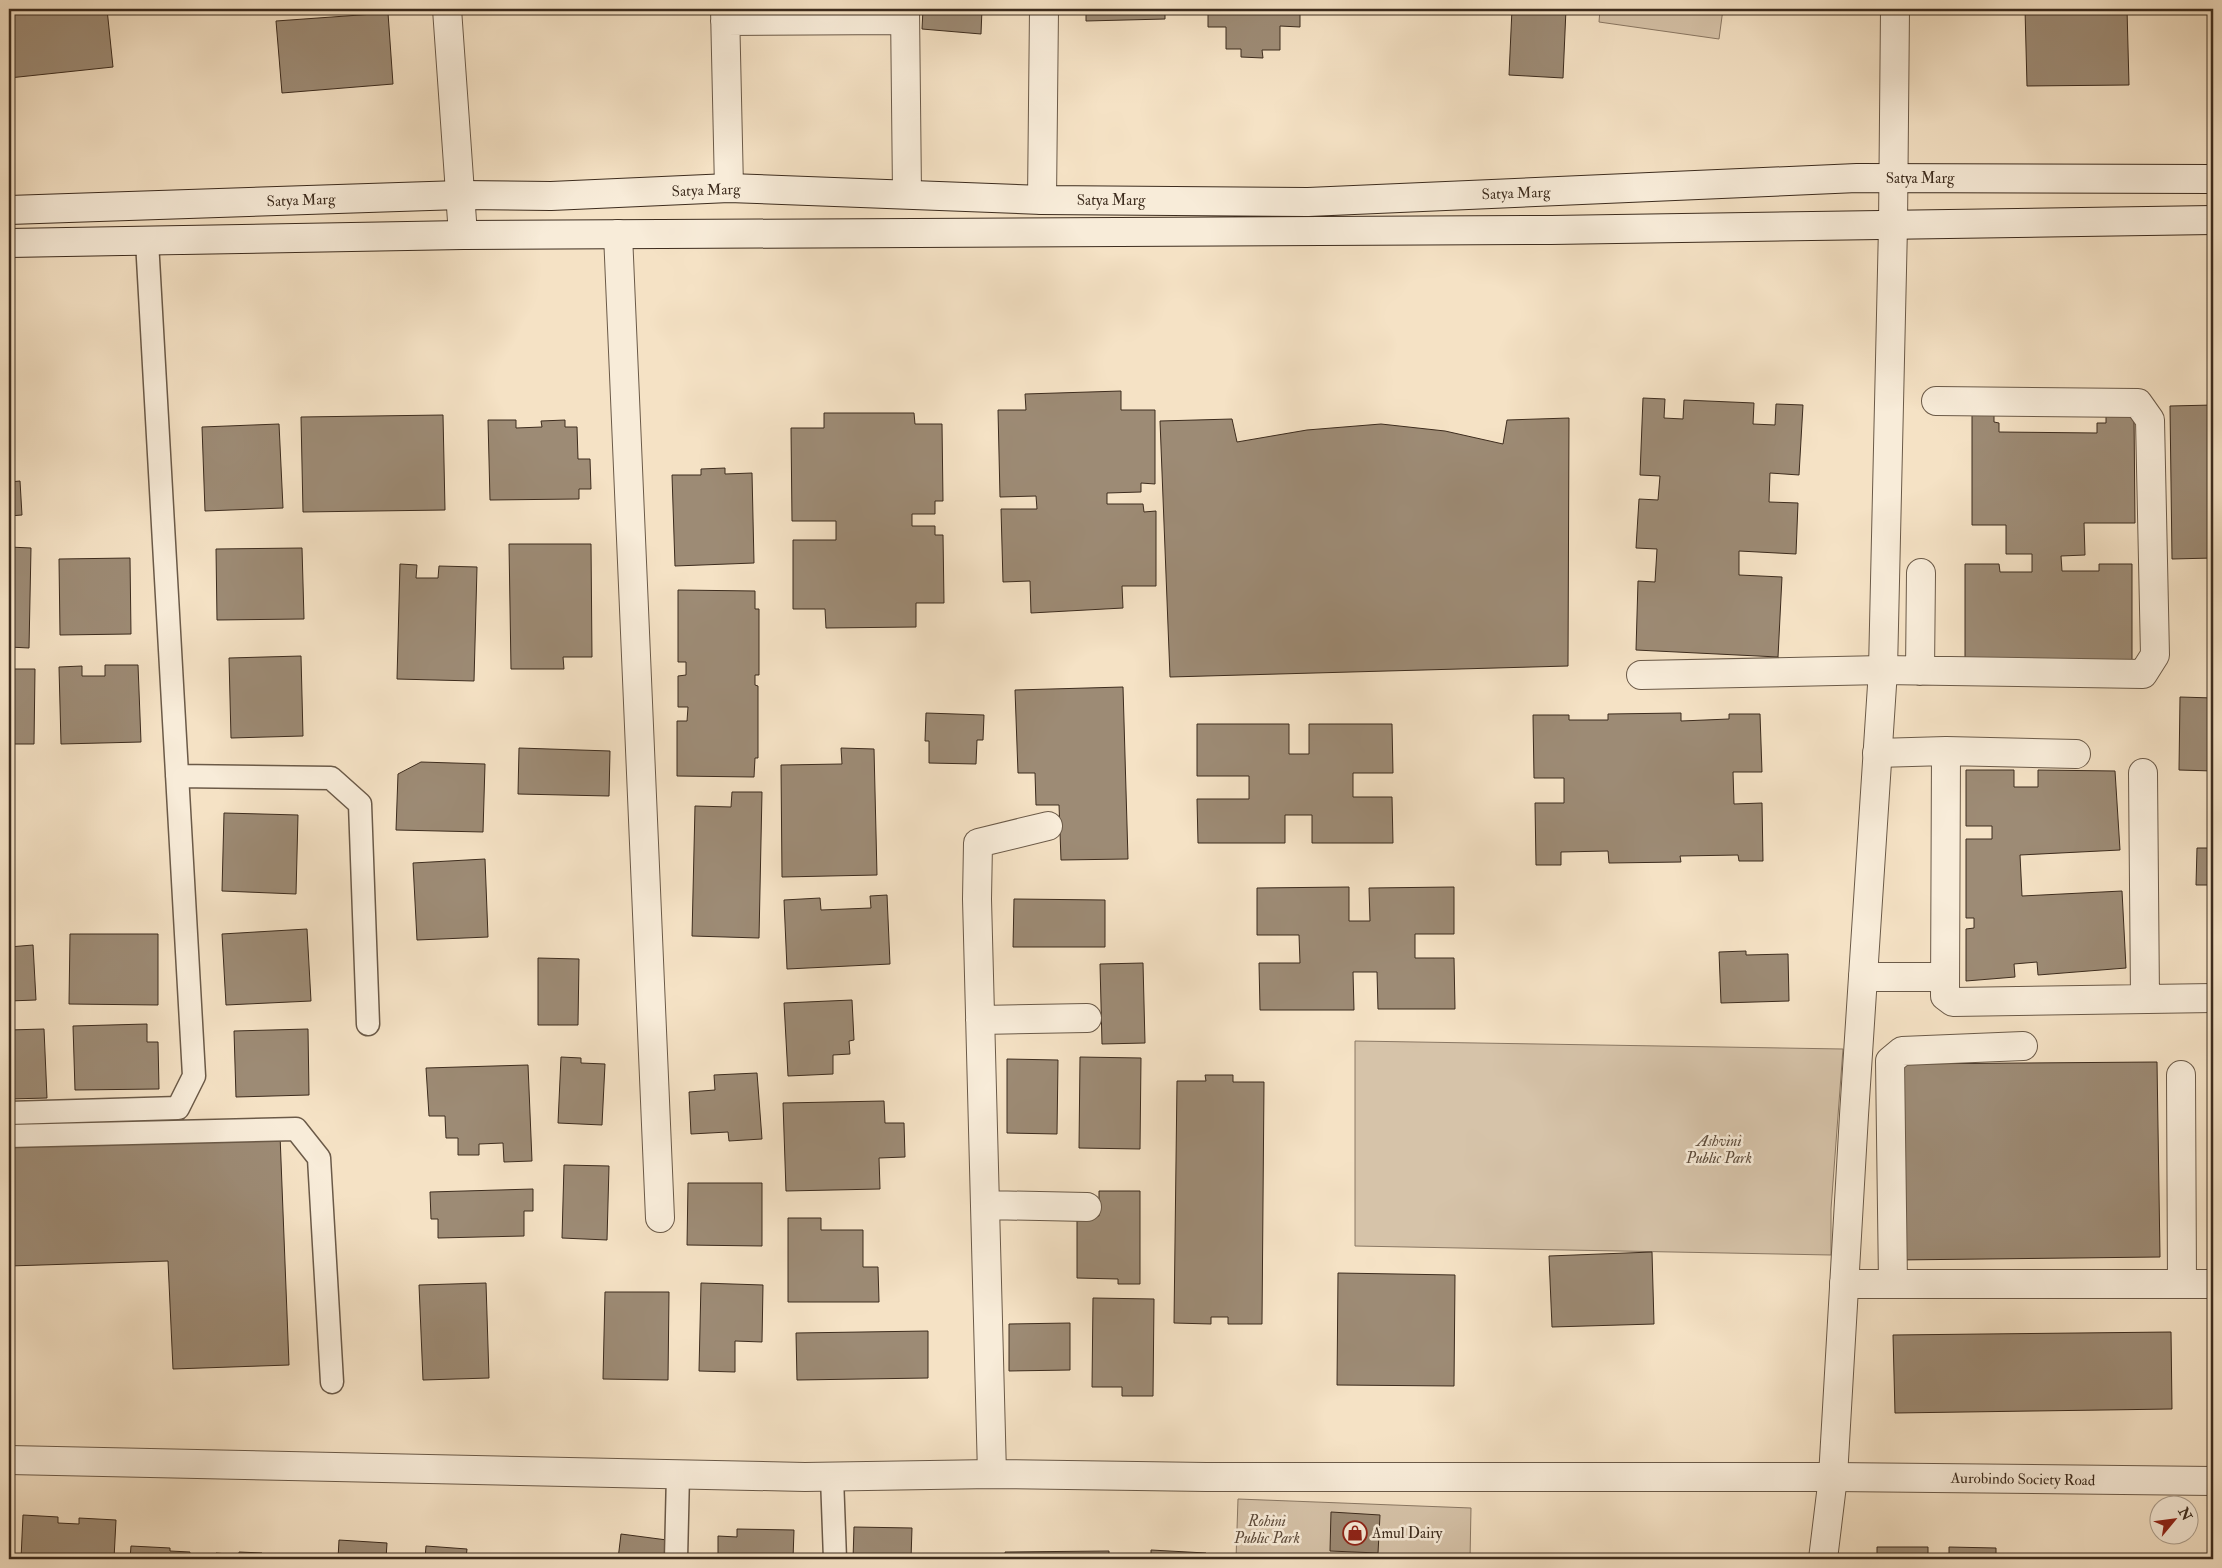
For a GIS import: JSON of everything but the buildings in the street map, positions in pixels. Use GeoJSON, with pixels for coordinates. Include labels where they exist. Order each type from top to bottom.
{"type":"FeatureCollection","features":[{"type":"Feature","properties":{"kind":"street"},"geometry":{"type":"LineString","coordinates":[[447,9],[463,235]]}},
{"type":"Feature","properties":{"kind":"street"},"geometry":{"type":"LineString","coordinates":[[1042,200],[1044,9]]}},
{"type":"Feature","properties":{"kind":"street"},"geometry":{"type":"LineString","coordinates":[[1823,1559],[1833,1477],[1883,670],[1893,226],[1895,9]]}},
{"type":"Feature","properties":{"kind":"street"},"geometry":{"type":"LineString","coordinates":[[729,188],[725,15],[905,14],[907,194]]}},
{"type":"Feature","properties":{"kind":"street","name":"Satya Marg"},"geometry":{"type":"LineString","coordinates":[[9,210],[460,195],[551,196],[729,188],[1042,200],[1308,202],[1892,178],[2213,180]]}},
{"type":"Feature","properties":{"kind":"street"},"geometry":{"type":"LineString","coordinates":[[9,243],[463,235],[1542,230],[2213,220]]}},
{"type":"Feature","properties":{"kind":"street"},"geometry":{"type":"LineString","coordinates":[[618,234],[660,1218]]}},
{"type":"Feature","properties":{"kind":"street"},"geometry":{"type":"LineString","coordinates":[[1641,675],[1883,670],[2143,674],[2156,655],[2150,420],[2138,403],[1936,401]]}},
{"type":"Feature","properties":{"kind":"street"},"geometry":{"type":"LineString","coordinates":[[1920,672],[1921,573]]}},
{"type":"Feature","properties":{"kind":"street"},"geometry":{"type":"LineString","coordinates":[[1877,753],[1946,751],[2076,754]]}},
{"type":"Feature","properties":{"kind":"street"},"geometry":{"type":"LineString","coordinates":[[1946,751],[1945,996],[1953,1002],[2213,998]]}},
{"type":"Feature","properties":{"kind":"street"},"geometry":{"type":"LineString","coordinates":[[2143,773],[2145,999]]}},
{"type":"Feature","properties":{"kind":"street"},"geometry":{"type":"LineString","coordinates":[[992,1474],[980,1020],[978,843],[1048,826]]}},
{"type":"Feature","properties":{"kind":"street"},"geometry":{"type":"LineString","coordinates":[[1863,977],[1945,977]]}},
{"type":"Feature","properties":{"kind":"street"},"geometry":{"type":"LineString","coordinates":[[980,1020],[1087,1018]]}},
{"type":"Feature","properties":{"kind":"street"},"geometry":{"type":"LineString","coordinates":[[1893,1283],[1890,1060],[1902,1051],[2023,1046]]}},
{"type":"Feature","properties":{"kind":"street"},"geometry":{"type":"LineString","coordinates":[[2181,1075],[2182,1284]]}},
{"type":"Feature","properties":{"kind":"street"},"geometry":{"type":"LineString","coordinates":[[1854,1115],[1891,1115]]}},
{"type":"Feature","properties":{"kind":"street"},"geometry":{"type":"LineString","coordinates":[[986,1205],[1087,1207]]}},
{"type":"Feature","properties":{"kind":"street"},"geometry":{"type":"LineString","coordinates":[[1844,1284],[2213,1284]]}},
{"type":"Feature","properties":{"kind":"street","name":"Aurobindo Society Road"},"geometry":{"type":"LineString","coordinates":[[9,1460],[832,1477],[992,1474],[1206,1477],[1833,1477],[2213,1481]]}},
{"type":"Feature","properties":{"kind":"lane"},"geometry":{"type":"LineString","coordinates":[[9,1113],[178,1108],[194,1076],[147,241]]}},
{"type":"Feature","properties":{"kind":"lane"},"geometry":{"type":"LineString","coordinates":[[177,776],[331,778],[360,804],[368,1024]]}},
{"type":"Feature","properties":{"kind":"lane"},"geometry":{"type":"LineString","coordinates":[[9,1136],[296,1129],[319,1158],[332,1382]]}},
{"type":"Feature","properties":{"kind":"lane"},"geometry":{"type":"LineString","coordinates":[[676,1559],[678,1474]]}},
{"type":"Feature","properties":{"kind":"lane"},"geometry":{"type":"LineString","coordinates":[[832,1477],[835,1559]]}},
{"type":"Feature","properties":{"kind":"green space"},"geometry":{"type":"Polygon","coordinates":[[[1600,9],[1723,9],[1719,39],[1599,22],[1600,9]]]}},
{"type":"Feature","properties":{"kind":"green space","name":"Ashvini Public Park"},"geometry":{"type":"Polygon","coordinates":[[[1355,1041],[1843,1049],[1831,1209],[1831,1255],[1355,1246],[1355,1041]]]}},
{"type":"Feature","properties":{"kind":"green space","name":"Rohini Public Park"},"geometry":{"type":"Polygon","coordinates":[[[1238,1499],[1471,1508],[1470,1559],[1236,1559],[1238,1499]]]}},
{"type":"Feature","properties":{"kind":"place","name":"Amul Dairy"},"geometry":{"type":"Point","coordinates":[1355,1533]}}]}
